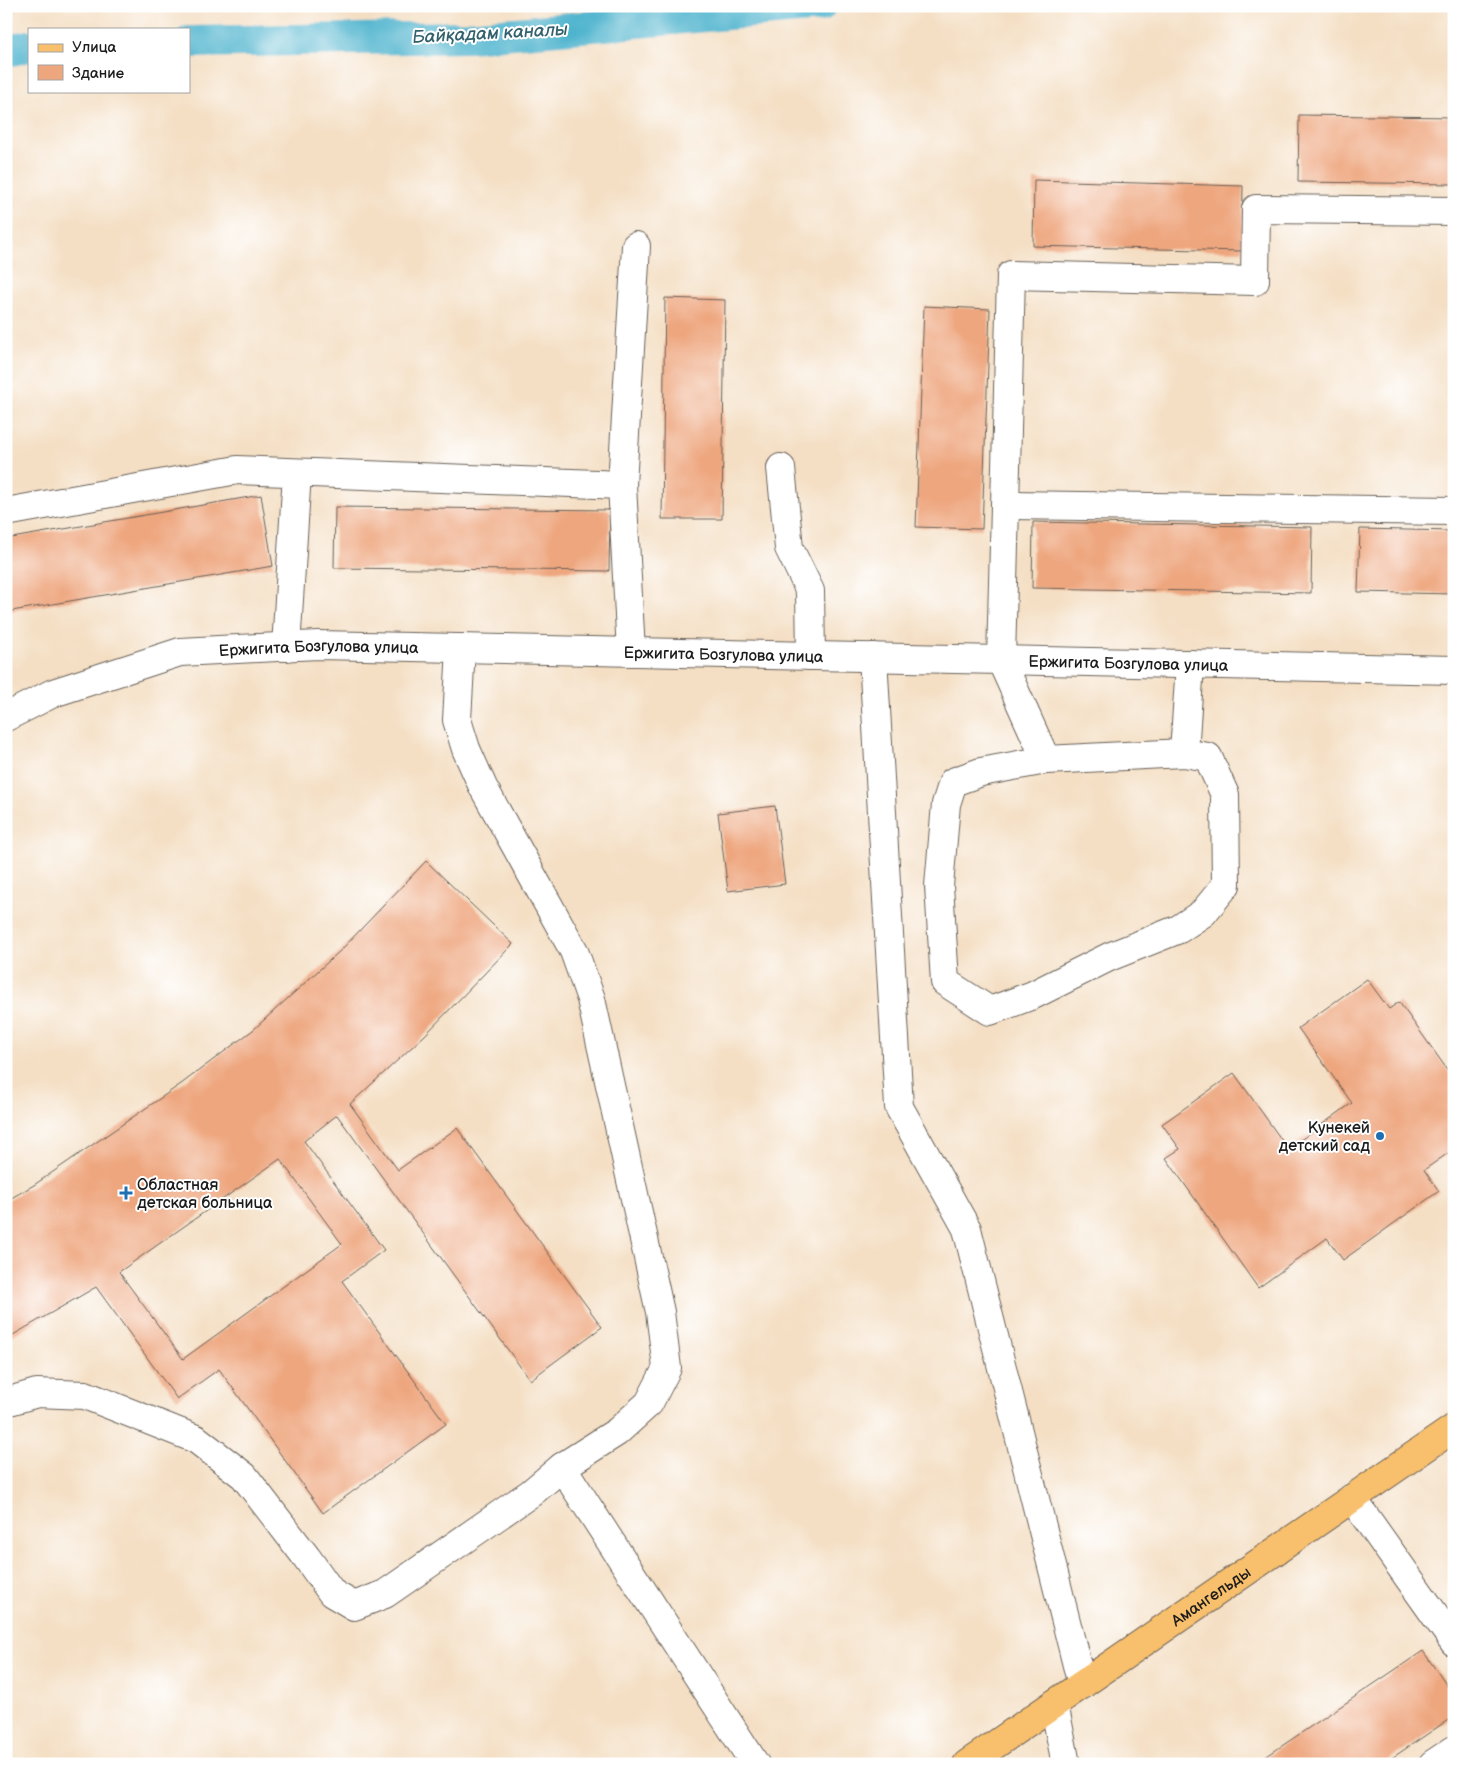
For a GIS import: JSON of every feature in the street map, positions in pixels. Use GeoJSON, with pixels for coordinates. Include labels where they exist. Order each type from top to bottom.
{"type":"FeatureCollection","features":[{"type":"Feature","properties":{"kind":"main road","name":"Амангельды"},"geometry":{"type":"LineString","coordinates":[[968,1764],[1454,1428]]}},
{"type":"Feature","properties":{"kind":"street"},"geometry":{"type":"LineString","coordinates":[[1046,760],[1001,660],[1010,275],[1255,281],[1256,209],[1454,211]]}},
{"type":"Feature","properties":{"kind":"street"},"geometry":{"type":"LineString","coordinates":[[630,652],[622,486],[636,246]]}},
{"type":"Feature","properties":{"kind":"street"},"geometry":{"type":"LineString","coordinates":[[782,468],[789,548],[810,591],[811,656]]}},
{"type":"Feature","properties":{"kind":"street"},"geometry":{"type":"LineString","coordinates":[[6,512],[237,470],[622,486]]}},
{"type":"Feature","properties":{"kind":"street"},"geometry":{"type":"LineString","coordinates":[[286,647],[297,473]]}},
{"type":"Feature","properties":{"kind":"street"},"geometry":{"type":"LineString","coordinates":[[1005,506],[1454,511]]}},
{"type":"Feature","properties":{"kind":"street","name":"Ержигита Бозгулова улица"},"geometry":{"type":"LineString","coordinates":[[6,718],[53,693],[180,652],[318,645],[1454,670]]}},
{"type":"Feature","properties":{"kind":"street"},"geometry":{"type":"LineString","coordinates":[[6,1402],[37,1393],[85,1395],[196,1439],[244,1476],[332,1593],[354,1606],[386,1594],[531,1493],[562,1467],[617,1432],[649,1403],[667,1368],[660,1312],[591,999],[574,951],[483,787],[466,749],[457,720],[461,648]]}},
{"type":"Feature","properties":{"kind":"street"},"geometry":{"type":"LineString","coordinates":[[873,657],[899,1107],[967,1229],[1082,1685]]}},
{"type":"Feature","properties":{"kind":"street"},"geometry":{"type":"LineString","coordinates":[[1184,753],[1190,664]]}},
{"type":"Feature","properties":{"kind":"street"},"geometry":{"type":"LineString","coordinates":[[1184,753],[1208,758],[1226,795],[1226,885],[1203,913],[1179,930],[1110,957],[1033,995],[990,1011],[945,982],[938,886],[946,804],[952,782],[981,772],[1046,760],[1184,753]]}},
{"type":"Feature","properties":{"kind":"street"},"geometry":{"type":"LineString","coordinates":[[562,1467],[755,1764]]}},
{"type":"Feature","properties":{"kind":"street"},"geometry":{"type":"LineString","coordinates":[[1352,1498],[1454,1642]]}},
{"type":"Feature","properties":{"kind":"street"},"geometry":{"type":"LineString","coordinates":[[1054,1704],[1066,1764]]}},
{"type":"Feature","properties":{"kind":"street"},"geometry":{"type":"LineString","coordinates":[[1433,1764],[1454,1750]]}},
{"type":"Feature","properties":{"kind":"building"},"geometry":{"type":"Polygon","coordinates":[[[1299,115],[1454,117],[1454,184],[1298,182],[1299,115]]]}},
{"type":"Feature","properties":{"kind":"building"},"geometry":{"type":"Polygon","coordinates":[[[1034,180],[1243,186],[1242,251],[1033,246],[1034,180]]]}},
{"type":"Feature","properties":{"kind":"building"},"geometry":{"type":"Polygon","coordinates":[[[665,298],[725,300],[722,519],[662,519],[665,298]]]}},
{"type":"Feature","properties":{"kind":"building"},"geometry":{"type":"Polygon","coordinates":[[[924,306],[990,309],[982,529],[916,527],[924,306]]]}},
{"type":"Feature","properties":{"kind":"building"},"geometry":{"type":"Polygon","coordinates":[[[261,495],[273,566],[6,612],[6,539],[261,495]]]}},
{"type":"Feature","properties":{"kind":"building"},"geometry":{"type":"Polygon","coordinates":[[[335,507],[610,510],[609,571],[334,568],[335,507]]]}},
{"type":"Feature","properties":{"kind":"building"},"geometry":{"type":"Polygon","coordinates":[[[1033,522],[1312,527],[1311,593],[1032,588],[1033,522]]]}},
{"type":"Feature","properties":{"kind":"building"},"geometry":{"type":"Polygon","coordinates":[[[1360,529],[1454,531],[1454,594],[1358,592],[1360,529]]]}},
{"type":"Feature","properties":{"kind":"building"},"geometry":{"type":"Polygon","coordinates":[[[775,806],[785,884],[728,891],[718,813],[775,806]]]}},
{"type":"Feature","properties":{"kind":"building","name":"Областная детская больница"},"geometry":{"type":"Polygon","coordinates":[[[426,861],[513,944],[424,1036],[350,1104],[398,1170],[457,1128],[602,1327],[530,1380],[337,1115],[304,1141],[384,1250],[342,1281],[446,1424],[323,1513],[219,1369],[177,1399],[96,1287],[6,1339],[6,1201],[34,1185],[181,1084],[253,1030],[341,950],[426,861]],[[280,1159],[119,1272],[183,1359],[342,1244],[280,1159]]]}},
{"type":"Feature","properties":{"kind":"building","name":"Кунекей детский сад"},"geometry":{"type":"Polygon","coordinates":[[[1367,979],[1389,1009],[1399,1002],[1454,1079],[1454,1149],[1424,1170],[1439,1191],[1343,1260],[1327,1238],[1258,1288],[1166,1158],[1180,1149],[1162,1124],[1234,1073],[1288,1149],[1352,1103],[1298,1028],[1367,979]]]}},
{"type":"Feature","properties":{"kind":"building"},"geometry":{"type":"Polygon","coordinates":[[[1423,1651],[1454,1696],[1454,1716],[1383,1764],[1255,1764],[1423,1651]]]}},
{"type":"Feature","properties":{"kind":"waterway","name":"Байқадам каналы"},"geometry":{"type":"LineString","coordinates":[[190,42],[468,37],[820,6]]}},
{"type":"Feature","properties":{"kind":"waterway","name":"Байқадам каналы"},"geometry":{"type":"LineString","coordinates":[[6,51],[28,46]]}},
{"type":"Feature","properties":{"kind":"place","name":"Кунекей детский сад"},"geometry":{"type":"Point","coordinates":[1380,1136]}},
{"type":"Feature","properties":{"kind":"place","name":"Областная детская больница"},"geometry":{"type":"Point","coordinates":[126,1193]}}]}
